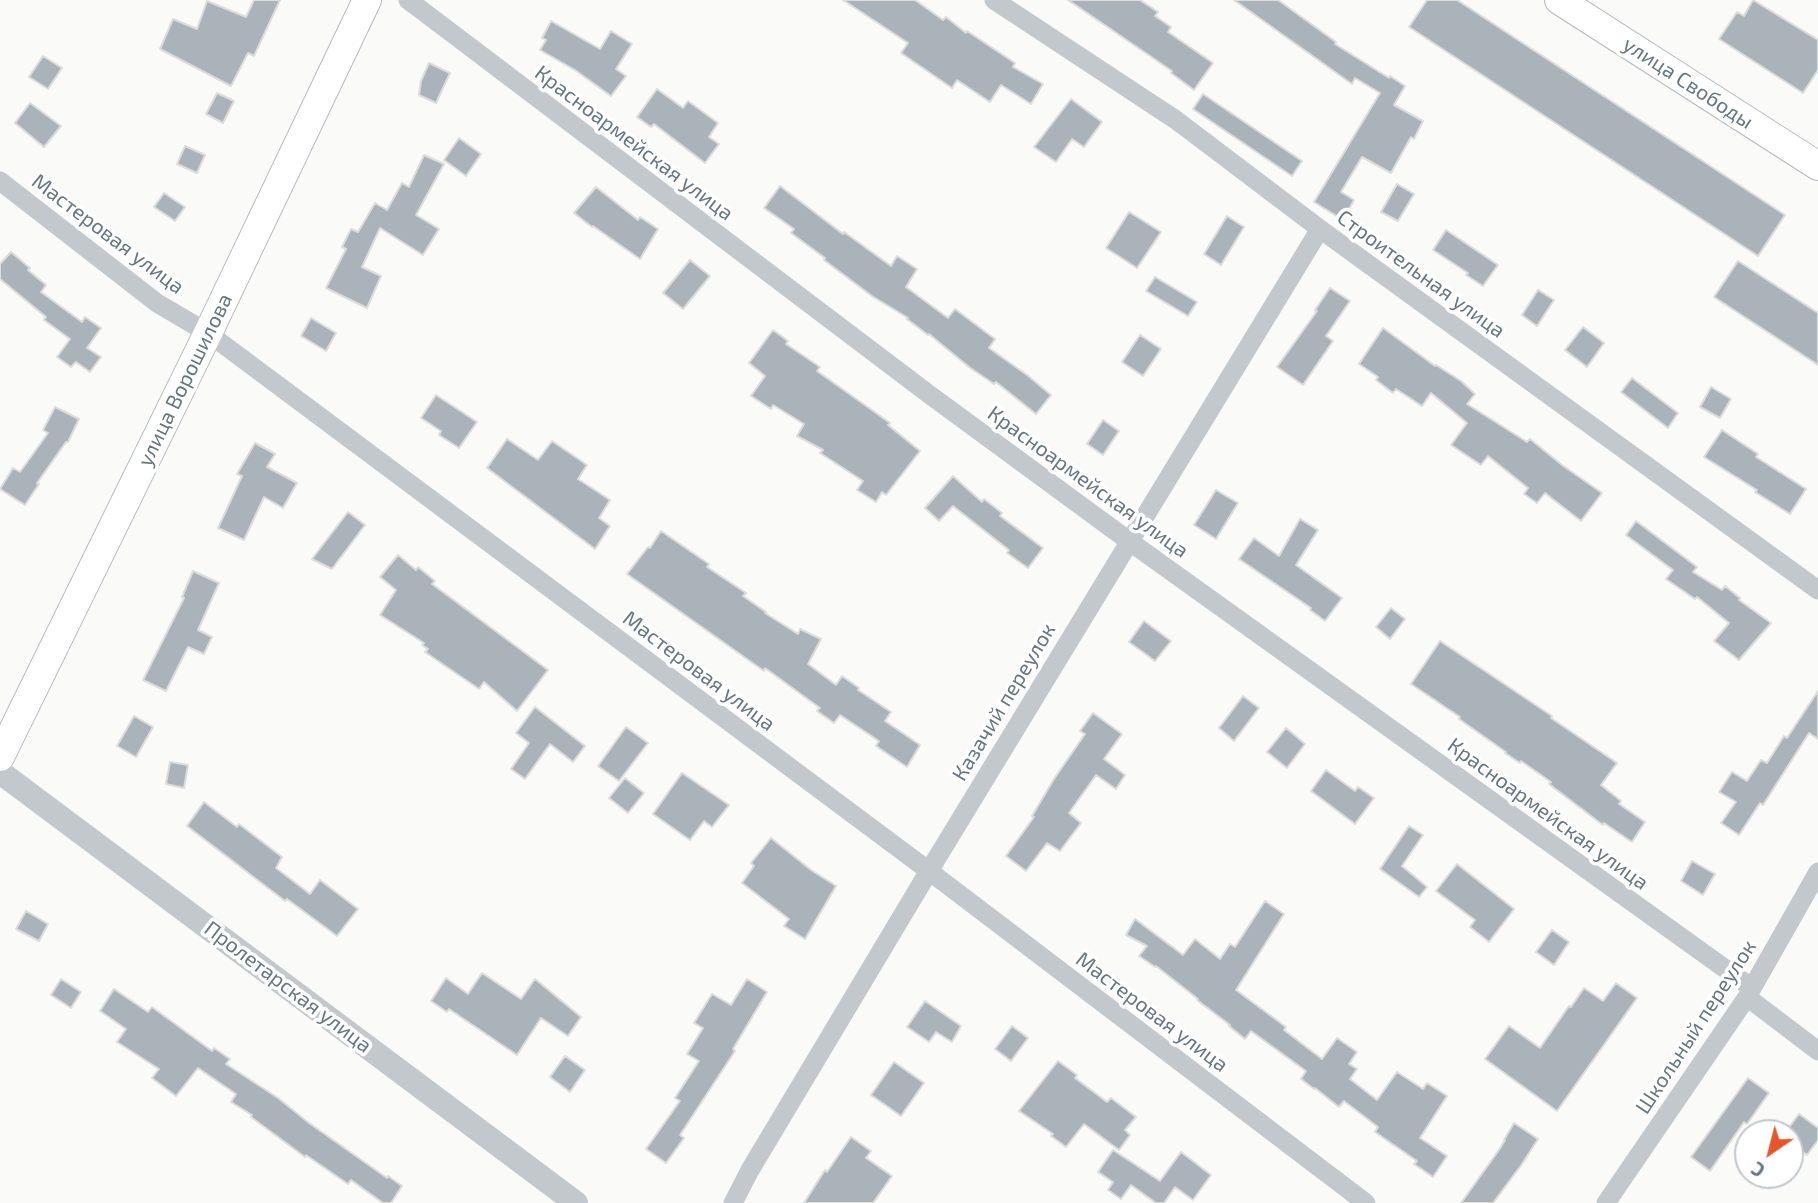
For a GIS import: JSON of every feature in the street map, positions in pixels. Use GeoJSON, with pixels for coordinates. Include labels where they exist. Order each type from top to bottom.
{"type":"FeatureCollection","features":[{"type":"Feature","properties":{"kind":"main road","name":"улица Ворошилова"},"geometry":{"type":"LineString","coordinates":[[0,757],[208,333],[367,0]]}},
{"type":"Feature","properties":{"kind":"main road","name":"улица Свободы"},"geometry":{"type":"LineString","coordinates":[[1559,0],[1818,166]]}},
{"type":"Feature","properties":{"kind":"street","name":"Красноармейская улица"},"geometry":{"type":"LineString","coordinates":[[408,0],[930,395],[1749,993],[1818,1051]]}},
{"type":"Feature","properties":{"kind":"street","name":"Строительная улица"},"geometry":{"type":"LineString","coordinates":[[995,0],[1176,120],[1320,229],[1818,590]]}},
{"type":"Feature","properties":{"kind":"street","name":"Мастеровая улица"},"geometry":{"type":"LineString","coordinates":[[0,181],[157,303],[208,333],[929,871],[1366,1203]]}},
{"type":"Feature","properties":{"kind":"street","name":"Казачий переулок"},"geometry":{"type":"LineString","coordinates":[[733,1203],[750,1170],[929,871],[1320,229]]}},
{"type":"Feature","properties":{"kind":"street","name":"Пролетарская улица"},"geometry":{"type":"LineString","coordinates":[[0,772],[576,1203]]}},
{"type":"Feature","properties":{"kind":"street","name":"Школьный переулок"},"geometry":{"type":"LineString","coordinates":[[1606,1203],[1749,993],[1818,872]]}},
{"type":"Feature","properties":{"kind":"building"},"geometry":{"type":"Polygon","coordinates":[[[254,0],[280,0],[254,56],[248,53],[231,86],[160,49],[173,19],[197,29],[207,1],[246,17],[254,0]]]}},
{"type":"Feature","properties":{"kind":"building"},"geometry":{"type":"Polygon","coordinates":[[[843,0],[915,0],[943,20],[946,17],[966,33],[967,31],[1015,63],[1013,67],[1043,84],[1031,104],[1001,85],[990,102],[957,80],[952,88],[901,53],[908,43],[843,0]]]}},
{"type":"Feature","properties":{"kind":"building"},"geometry":{"type":"Polygon","coordinates":[[[1068,0],[1140,0],[1158,12],[1155,16],[1171,27],[1168,32],[1213,63],[1194,90],[1171,73],[1172,71],[1068,0]]]}},
{"type":"Feature","properties":{"kind":"building"},"geometry":{"type":"Polygon","coordinates":[[[1234,0],[1278,0],[1336,42],[1335,44],[1405,86],[1394,105],[1423,121],[1391,173],[1362,157],[1341,192],[1354,200],[1343,220],[1314,202],[1380,93],[1355,78],[1352,84],[1234,0]]]}},
{"type":"Feature","properties":{"kind":"building"},"geometry":{"type":"Polygon","coordinates":[[[1427,0],[1457,0],[1785,215],[1758,256],[1409,27],[1427,0]]]}},
{"type":"Feature","properties":{"kind":"building"},"geometry":{"type":"Polygon","coordinates":[[[1753,0],[1818,40],[1818,70],[1803,93],[1719,39],[1737,12],[1744,16],[1753,0]]]}},
{"type":"Feature","properties":{"kind":"building"},"geometry":{"type":"Polygon","coordinates":[[[551,21],[600,49],[611,31],[632,44],[616,69],[626,76],[611,96],[575,70],[540,50],[546,40],[542,38],[551,21]]]}},
{"type":"Feature","properties":{"kind":"building"},"geometry":{"type":"Polygon","coordinates":[[[43,56],[62,68],[48,89],[29,77],[43,56]]]}},
{"type":"Feature","properties":{"kind":"building"},"geometry":{"type":"Polygon","coordinates":[[[429,63],[450,73],[436,103],[419,95],[421,81],[429,63]]]}},
{"type":"Feature","properties":{"kind":"building"},"geometry":{"type":"Polygon","coordinates":[[[657,89],[683,108],[688,101],[718,123],[709,137],[719,144],[705,163],[654,124],[651,127],[637,117],[657,89]]]}},
{"type":"Feature","properties":{"kind":"building"},"geometry":{"type":"Polygon","coordinates":[[[217,93],[234,101],[223,123],[206,114],[217,93]]]}},
{"type":"Feature","properties":{"kind":"building"},"geometry":{"type":"Polygon","coordinates":[[[1203,94],[1302,161],[1292,176],[1193,109],[1203,94]]]}},
{"type":"Feature","properties":{"kind":"building"},"geometry":{"type":"Polygon","coordinates":[[[1071,99],[1102,122],[1084,147],[1072,139],[1056,162],[1034,147],[1071,99]]]}},
{"type":"Feature","properties":{"kind":"building"},"geometry":{"type":"Polygon","coordinates":[[[30,103],[61,126],[44,147],[15,123],[30,103]]]}},
{"type":"Feature","properties":{"kind":"building"},"geometry":{"type":"Polygon","coordinates":[[[459,138],[481,154],[466,176],[444,160],[459,138]]]}},
{"type":"Feature","properties":{"kind":"building"},"geometry":{"type":"Polygon","coordinates":[[[185,146],[205,155],[197,173],[177,164],[185,146]]]}},
{"type":"Feature","properties":{"kind":"building"},"geometry":{"type":"Polygon","coordinates":[[[424,155],[444,164],[416,215],[439,229],[423,255],[380,228],[362,267],[381,276],[367,308],[326,288],[346,249],[342,247],[351,229],[358,232],[375,203],[387,210],[402,183],[409,187],[424,155]]]}},
{"type":"Feature","properties":{"kind":"building"},"geometry":{"type":"Polygon","coordinates":[[[1397,184],[1414,194],[1398,221],[1381,212],[1397,184]]]}},
{"type":"Feature","properties":{"kind":"building"},"geometry":{"type":"Polygon","coordinates":[[[780,186],[843,234],[844,232],[891,266],[897,256],[917,269],[906,287],[948,318],[955,309],[995,339],[989,348],[1051,395],[1036,414],[996,382],[994,384],[969,367],[908,318],[872,296],[791,233],[794,229],[764,208],[780,186]]]}},
{"type":"Feature","properties":{"kind":"building"},"geometry":{"type":"Polygon","coordinates":[[[596,187],[638,220],[640,217],[658,229],[640,259],[574,213],[596,187]]]}},
{"type":"Feature","properties":{"kind":"building"},"geometry":{"type":"Polygon","coordinates":[[[164,193],[185,207],[175,221],[154,207],[164,193]]]}},
{"type":"Feature","properties":{"kind":"building"},"geometry":{"type":"Polygon","coordinates":[[[1129,212],[1161,232],[1137,268],[1106,248],[1129,212]]]}},
{"type":"Feature","properties":{"kind":"building"},"geometry":{"type":"Polygon","coordinates":[[[1227,216],[1244,227],[1221,265],[1204,254],[1227,216]]]}},
{"type":"Feature","properties":{"kind":"building"},"geometry":{"type":"Polygon","coordinates":[[[1446,230],[1498,265],[1483,286],[1433,250],[1446,230]]]}},
{"type":"Feature","properties":{"kind":"building"},"geometry":{"type":"Polygon","coordinates":[[[11,252],[46,285],[41,292],[82,322],[85,317],[101,328],[87,348],[101,357],[90,372],[76,362],[71,367],[57,357],[70,339],[44,320],[46,317],[0,279],[0,264],[11,252]]]}},
{"type":"Feature","properties":{"kind":"building"},"geometry":{"type":"Polygon","coordinates":[[[690,260],[710,276],[683,309],[663,293],[690,260]]]}},
{"type":"Feature","properties":{"kind":"building"},"geometry":{"type":"Polygon","coordinates":[[[1738,261],[1818,313],[1818,365],[1714,297],[1738,261]]]}},
{"type":"Feature","properties":{"kind":"building"},"geometry":{"type":"Polygon","coordinates":[[[1155,277],[1197,302],[1188,316],[1146,291],[1155,277]]]}},
{"type":"Feature","properties":{"kind":"building"},"geometry":{"type":"Polygon","coordinates":[[[1330,288],[1350,301],[1326,336],[1333,341],[1303,385],[1277,367],[1330,288]]]}},
{"type":"Feature","properties":{"kind":"building"},"geometry":{"type":"Polygon","coordinates":[[[1538,290],[1554,300],[1537,326],[1522,315],[1538,290]]]}},
{"type":"Feature","properties":{"kind":"building"},"geometry":{"type":"Polygon","coordinates":[[[311,318],[336,333],[326,351],[301,336],[311,318]]]}},
{"type":"Feature","properties":{"kind":"building"},"geometry":{"type":"Polygon","coordinates":[[[1583,327],[1604,343],[1587,367],[1565,350],[1583,327]]]}},
{"type":"Feature","properties":{"kind":"building"},"geometry":{"type":"Polygon","coordinates":[[[1383,328],[1435,366],[1461,381],[1475,394],[1467,404],[1527,442],[1530,439],[1602,493],[1581,521],[1545,493],[1537,503],[1524,494],[1528,488],[1488,456],[1481,465],[1451,445],[1467,423],[1431,393],[1422,406],[1396,389],[1393,393],[1376,380],[1378,377],[1359,364],[1383,328]]]}},
{"type":"Feature","properties":{"kind":"building"},"geometry":{"type":"Polygon","coordinates":[[[773,330],[788,341],[786,344],[820,367],[817,371],[890,423],[888,425],[920,451],[886,495],[882,492],[876,502],[857,490],[863,481],[820,453],[823,450],[797,436],[804,424],[773,405],[771,409],[751,396],[765,376],[749,363],[773,330]]]}},
{"type":"Feature","properties":{"kind":"building"},"geometry":{"type":"Polygon","coordinates":[[[1140,335],[1161,349],[1143,376],[1122,362],[1140,335]]]}},
{"type":"Feature","properties":{"kind":"building"},"geometry":{"type":"Polygon","coordinates":[[[1632,378],[1678,413],[1668,428],[1621,392],[1632,378]]]}},
{"type":"Feature","properties":{"kind":"building"},"geometry":{"type":"Polygon","coordinates":[[[1711,387],[1731,399],[1720,418],[1700,407],[1711,387]]]}},
{"type":"Feature","properties":{"kind":"building"},"geometry":{"type":"Polygon","coordinates":[[[436,395],[477,422],[459,448],[439,435],[441,431],[421,418],[436,395]]]}},
{"type":"Feature","properties":{"kind":"building"},"geometry":{"type":"Polygon","coordinates":[[[55,407],[79,419],[68,442],[37,483],[39,484],[25,505],[0,489],[13,468],[20,472],[48,433],[43,430],[55,407]]]}},
{"type":"Feature","properties":{"kind":"building"},"geometry":{"type":"Polygon","coordinates":[[[1103,420],[1119,431],[1103,455],[1087,444],[1103,420]]]}},
{"type":"Feature","properties":{"kind":"building"},"geometry":{"type":"Polygon","coordinates":[[[1722,430],[1758,454],[1756,457],[1806,489],[1790,514],[1704,457],[1722,430]]]}},
{"type":"Feature","properties":{"kind":"building"},"geometry":{"type":"Polygon","coordinates":[[[507,439],[538,460],[552,441],[587,465],[578,479],[610,500],[599,518],[610,526],[595,549],[487,468],[507,439]]]}},
{"type":"Feature","properties":{"kind":"building"},"geometry":{"type":"Polygon","coordinates":[[[255,443],[275,454],[267,467],[297,483],[283,508],[264,497],[244,540],[218,528],[242,476],[237,474],[255,443]]]}},
{"type":"Feature","properties":{"kind":"building"},"geometry":{"type":"Polygon","coordinates":[[[953,476],[982,502],[984,499],[1002,513],[1000,516],[1043,548],[1028,568],[953,506],[939,521],[925,508],[953,476]]]}},
{"type":"Feature","properties":{"kind":"building"},"geometry":{"type":"Polygon","coordinates":[[[1216,490],[1238,503],[1216,539],[1194,525],[1216,490]]]}},
{"type":"Feature","properties":{"kind":"building"},"geometry":{"type":"Polygon","coordinates":[[[348,512],[365,525],[332,569],[312,559],[348,512]]]}},
{"type":"Feature","properties":{"kind":"building"},"geometry":{"type":"Polygon","coordinates":[[[1300,519],[1318,530],[1296,565],[1342,598],[1325,621],[1310,610],[1311,608],[1239,559],[1254,538],[1279,556],[1300,519]]]}},
{"type":"Feature","properties":{"kind":"building"},"geometry":{"type":"Polygon","coordinates":[[[1636,521],[1697,567],[1693,572],[1722,590],[1725,586],[1740,598],[1739,600],[1771,623],[1739,660],[1714,641],[1729,623],[1697,597],[1695,599],[1666,579],[1673,570],[1626,535],[1636,521]]]}},
{"type":"Feature","properties":{"kind":"building"},"geometry":{"type":"Polygon","coordinates":[[[661,531],[746,593],[743,596],[765,613],[798,634],[800,629],[821,639],[808,664],[836,685],[842,676],[891,712],[885,721],[920,745],[907,767],[876,746],[879,741],[840,715],[834,723],[817,711],[820,708],[765,668],[764,671],[627,574],[661,531]]]}},
{"type":"Feature","properties":{"kind":"building"},"geometry":{"type":"Polygon","coordinates":[[[398,555],[416,570],[418,567],[435,581],[432,584],[548,670],[517,711],[484,682],[479,689],[425,652],[428,649],[422,645],[424,643],[380,615],[396,590],[380,577],[398,555]]]}},
{"type":"Feature","properties":{"kind":"building"},"geometry":{"type":"Polygon","coordinates":[[[193,571],[219,583],[198,630],[212,637],[204,654],[188,647],[166,691],[143,680],[184,598],[182,597],[193,571]]]}},
{"type":"Feature","properties":{"kind":"building"},"geometry":{"type":"Polygon","coordinates":[[[1391,608],[1405,619],[1390,639],[1376,627],[1391,608]]]}},
{"type":"Feature","properties":{"kind":"building"},"geometry":{"type":"Polygon","coordinates":[[[1144,621],[1171,641],[1155,661],[1129,642],[1144,621]]]}},
{"type":"Feature","properties":{"kind":"building"},"geometry":{"type":"Polygon","coordinates":[[[1440,641],[1617,763],[1601,785],[1621,801],[1619,804],[1645,822],[1632,842],[1604,823],[1603,825],[1549,784],[1551,782],[1505,753],[1459,719],[1460,717],[1411,684],[1440,641]]]}},
{"type":"Feature","properties":{"kind":"building"},"geometry":{"type":"Polygon","coordinates":[[[1818,691],[1818,739],[1809,733],[1763,805],[1760,803],[1739,835],[1721,823],[1736,802],[1719,792],[1732,772],[1747,781],[1761,760],[1767,763],[1818,691]]]}},
{"type":"Feature","properties":{"kind":"building"},"geometry":{"type":"Polygon","coordinates":[[[1243,696],[1259,708],[1234,741],[1219,728],[1243,696]]]}},
{"type":"Feature","properties":{"kind":"building"},"geometry":{"type":"Polygon","coordinates":[[[535,707],[585,746],[573,762],[550,744],[525,779],[511,769],[529,743],[516,733],[535,707]]]}},
{"type":"Feature","properties":{"kind":"building"},"geometry":{"type":"Polygon","coordinates":[[[1093,713],[1122,734],[1104,759],[1125,775],[1116,789],[1096,775],[1069,813],[1081,823],[1060,851],[1047,843],[1026,871],[1006,856],[1034,817],[1032,816],[1054,779],[1085,734],[1080,731],[1093,713]]]}},
{"type":"Feature","properties":{"kind":"building"},"geometry":{"type":"Polygon","coordinates":[[[134,716],[153,727],[136,757],[117,746],[134,716]]]}},
{"type":"Feature","properties":{"kind":"building"},"geometry":{"type":"Polygon","coordinates":[[[626,727],[648,743],[619,781],[598,766],[626,727]]]}},
{"type":"Feature","properties":{"kind":"building"},"geometry":{"type":"Polygon","coordinates":[[[1286,728],[1305,744],[1287,768],[1267,752],[1286,728]]]}},
{"type":"Feature","properties":{"kind":"building"},"geometry":{"type":"Polygon","coordinates":[[[170,762],[188,765],[184,788],[166,784],[170,762]]]}},
{"type":"Feature","properties":{"kind":"building"},"geometry":{"type":"Polygon","coordinates":[[[1326,770],[1355,791],[1358,787],[1374,798],[1355,824],[1311,791],[1326,770]]]}},
{"type":"Feature","properties":{"kind":"building"},"geometry":{"type":"Polygon","coordinates":[[[682,773],[729,805],[712,827],[704,821],[690,840],[653,814],[682,773]]]}},
{"type":"Feature","properties":{"kind":"building"},"geometry":{"type":"Polygon","coordinates":[[[625,778],[644,793],[628,813],[609,798],[625,778]]]}},
{"type":"Feature","properties":{"kind":"building"},"geometry":{"type":"Polygon","coordinates":[[[204,802],[237,827],[239,824],[282,857],[276,868],[310,894],[320,880],[358,909],[337,936],[287,899],[285,901],[187,826],[204,802]]]}},
{"type":"Feature","properties":{"kind":"building"},"geometry":{"type":"Polygon","coordinates":[[[1409,826],[1423,835],[1402,866],[1427,887],[1419,897],[1380,869],[1409,826]]]}},
{"type":"Feature","properties":{"kind":"building"},"geometry":{"type":"Polygon","coordinates":[[[771,838],[836,886],[805,939],[784,926],[789,919],[742,883],[754,866],[751,863],[771,838]]]}},
{"type":"Feature","properties":{"kind":"building"},"geometry":{"type":"Polygon","coordinates":[[[1692,861],[1715,874],[1703,895],[1681,881],[1692,861]]]}},
{"type":"Feature","properties":{"kind":"building"},"geometry":{"type":"Polygon","coordinates":[[[1457,864],[1514,909],[1489,942],[1470,927],[1475,920],[1436,891],[1457,864]]]}},
{"type":"Feature","properties":{"kind":"building"},"geometry":{"type":"Polygon","coordinates":[[[1265,901],[1284,914],[1236,990],[1286,1027],[1284,1030],[1322,1059],[1337,1038],[1357,1052],[1349,1064],[1357,1069],[1350,1079],[1377,1100],[1397,1072],[1423,1089],[1427,1083],[1447,1096],[1420,1138],[1447,1156],[1433,1177],[1414,1164],[1417,1161],[1375,1132],[1378,1127],[1344,1101],[1339,1107],[1301,1079],[1306,1071],[1251,1031],[1245,1039],[1156,966],[1139,956],[1147,946],[1126,935],[1135,919],[1183,955],[1195,939],[1220,959],[1230,944],[1235,947],[1265,901]]]}},
{"type":"Feature","properties":{"kind":"building"},"geometry":{"type":"Polygon","coordinates":[[[26,911],[48,924],[39,941],[16,929],[26,911]]]}},
{"type":"Feature","properties":{"kind":"building"},"geometry":{"type":"Polygon","coordinates":[[[1552,930],[1569,942],[1554,965],[1536,952],[1552,930]]]}},
{"type":"Feature","properties":{"kind":"building"},"geometry":{"type":"Polygon","coordinates":[[[482,973],[521,999],[535,979],[581,1017],[568,1036],[541,1018],[517,1055],[449,1009],[447,1012],[431,1001],[446,978],[468,994],[482,973]]]}},
{"type":"Feature","properties":{"kind":"building"},"geometry":{"type":"Polygon","coordinates":[[[61,979],[81,992],[71,1008],[51,995],[61,979]]]}},
{"type":"Feature","properties":{"kind":"building"},"geometry":{"type":"Polygon","coordinates":[[[747,979],[767,992],[733,1049],[735,1051],[680,1135],[684,1138],[666,1163],[646,1149],[680,1101],[675,1098],[699,1061],[687,1054],[703,1028],[694,1023],[712,994],[731,1005],[747,979]]]}},
{"type":"Feature","properties":{"kind":"building"},"geometry":{"type":"Polygon","coordinates":[[[1616,983],[1637,998],[1557,1111],[1485,1059],[1509,1026],[1540,1048],[1584,988],[1603,1001],[1616,983]]]}},
{"type":"Feature","properties":{"kind":"building"},"geometry":{"type":"Polygon","coordinates":[[[114,989],[148,1012],[152,1007],[212,1051],[214,1048],[230,1059],[226,1064],[402,1186],[391,1203],[383,1203],[351,1180],[348,1184],[306,1155],[305,1157],[231,1102],[236,1094],[198,1068],[176,1096],[152,1078],[159,1069],[117,1042],[126,1029],[100,1011],[114,989]]]}},
{"type":"Feature","properties":{"kind":"building"},"geometry":{"type":"Polygon","coordinates":[[[925,1001],[961,1026],[952,1042],[936,1032],[929,1042],[907,1027],[925,1001]]]}},
{"type":"Feature","properties":{"kind":"building"},"geometry":{"type":"Polygon","coordinates":[[[1012,1026],[1028,1038],[1011,1061],[995,1049],[1012,1026]]]}},
{"type":"Feature","properties":{"kind":"building"},"geometry":{"type":"Polygon","coordinates":[[[565,1056],[585,1070],[570,1092],[550,1077],[565,1056]]]}},
{"type":"Feature","properties":{"kind":"building"},"geometry":{"type":"Polygon","coordinates":[[[1058,1061],[1077,1075],[1075,1078],[1107,1102],[1111,1098],[1136,1117],[1125,1130],[1130,1135],[1119,1150],[1084,1124],[1066,1147],[1051,1136],[1053,1134],[1019,1111],[1058,1061]]]}},
{"type":"Feature","properties":{"kind":"building"},"geometry":{"type":"Polygon","coordinates":[[[894,1062],[924,1083],[901,1116],[871,1095],[894,1062]]]}},
{"type":"Feature","properties":{"kind":"building"},"geometry":{"type":"Polygon","coordinates":[[[1748,1078],[1769,1093],[1751,1119],[1734,1119],[1734,1136],[1710,1171],[1691,1157],[1748,1078]]]}},
{"type":"Feature","properties":{"kind":"building"},"geometry":{"type":"Polygon","coordinates":[[[1799,1114],[1818,1128],[1818,1140],[1807,1155],[1804,1153],[1804,1119],[1795,1119],[1799,1114]]]}},
{"type":"Feature","properties":{"kind":"building"},"geometry":{"type":"Polygon","coordinates":[[[1514,1123],[1538,1139],[1522,1164],[1493,1203],[1461,1203],[1499,1150],[1514,1123]]]}},
{"type":"Feature","properties":{"kind":"building"},"geometry":{"type":"Polygon","coordinates":[[[851,1137],[871,1151],[866,1158],[892,1176],[873,1203],[804,1203],[825,1170],[827,1172],[851,1137]]]}},
{"type":"Feature","properties":{"kind":"building"},"geometry":{"type":"Polygon","coordinates":[[[1113,1150],[1160,1181],[1181,1152],[1211,1175],[1193,1200],[1175,1187],[1164,1203],[1156,1203],[1131,1185],[1121,1199],[1108,1190],[1113,1182],[1098,1172],[1113,1150]]]}}]}
